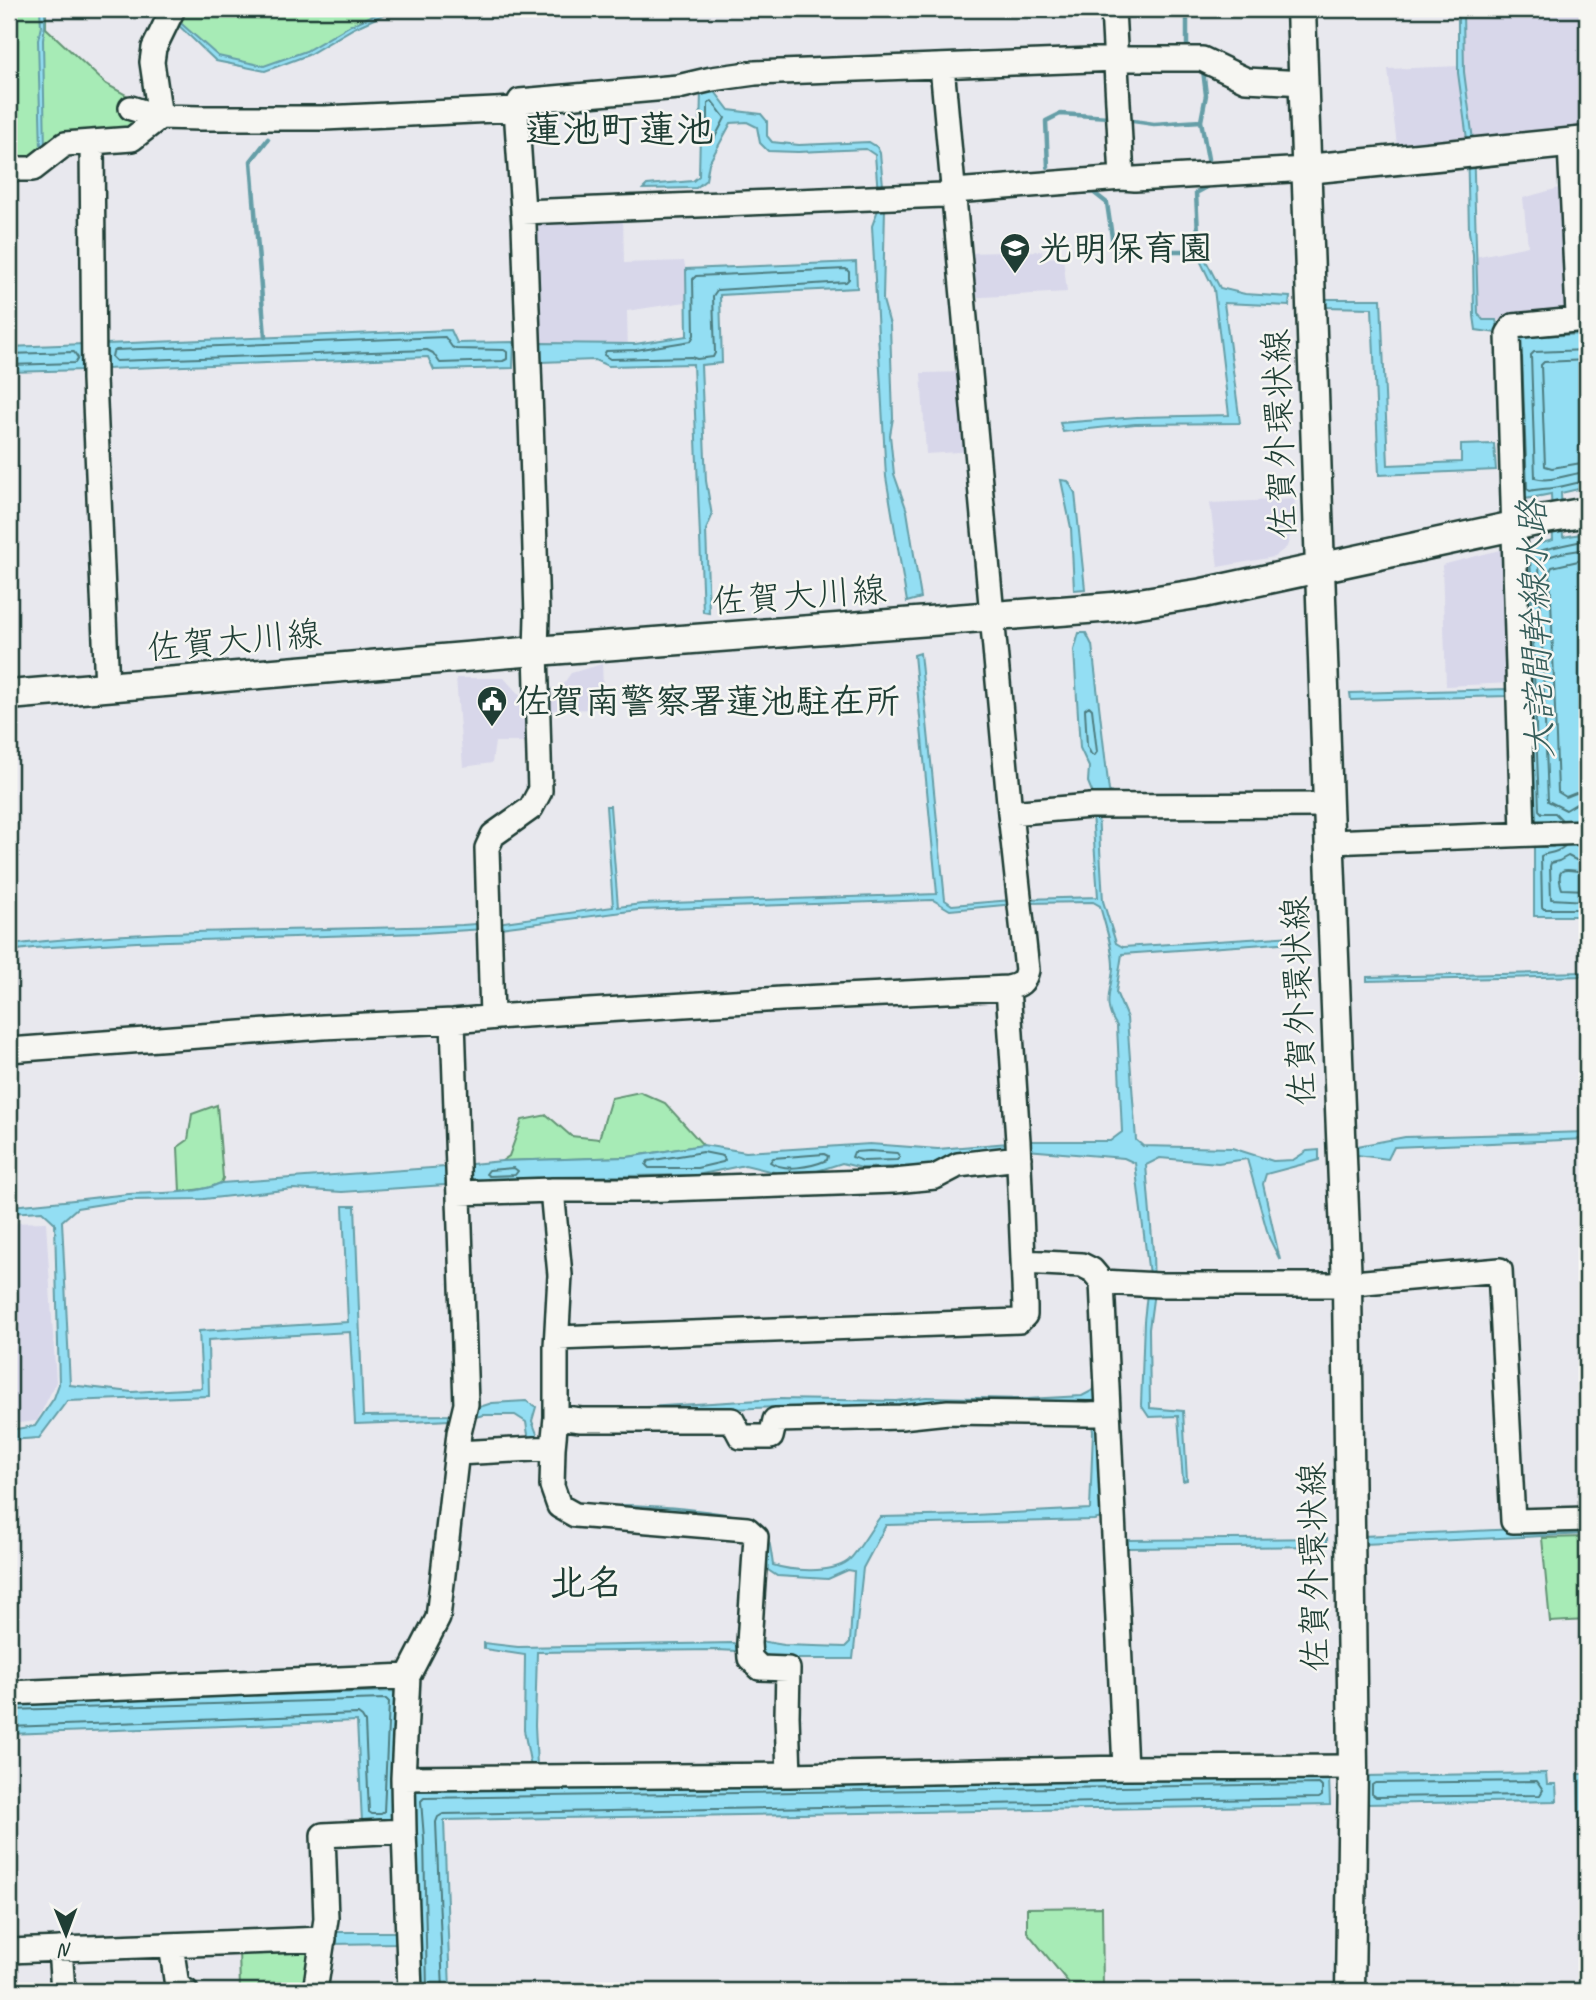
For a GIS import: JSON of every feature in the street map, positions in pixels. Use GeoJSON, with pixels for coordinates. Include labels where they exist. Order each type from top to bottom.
{"type":"FeatureCollection","features":[{"type":"Feature","properties":{"kind":"main road","name":"佐賀外環状線"},"geometry":{"type":"LineString","coordinates":[[1301,9],[1347,1285],[1353,1767],[1350,1991]]}},
{"type":"Feature","properties":{"kind":"main road"},"geometry":{"type":"LineString","coordinates":[[1307,169],[1578,143]]}},
{"type":"Feature","properties":{"kind":"main road","name":"佐賀大川線"},"geometry":{"type":"LineString","coordinates":[[9,695],[1113,607],[1203,593],[1569,515]]}},
{"type":"Feature","properties":{"kind":"street"},"geometry":{"type":"LineString","coordinates":[[160,117],[152,62],[154,48],[173,9]]}},
{"type":"Feature","properties":{"kind":"street"},"geometry":{"type":"LineString","coordinates":[[1112,9],[1122,178]]}},
{"type":"Feature","properties":{"kind":"street"},"geometry":{"type":"LineString","coordinates":[[492,1017],[487,848],[494,835],[531,808],[540,791],[533,448],[516,109],[520,101],[678,87],[755,73],[1117,60],[1195,59],[1246,80],[1304,83]]}},
{"type":"Feature","properties":{"kind":"street"},"geometry":{"type":"LineString","coordinates":[[9,1050],[309,1028],[1008,988],[1020,985],[1027,970],[1010,813],[943,66]]}},
{"type":"Feature","properties":{"kind":"street"},"geometry":{"type":"LineString","coordinates":[[131,108],[160,117],[324,118],[516,109]]}},
{"type":"Feature","properties":{"kind":"street"},"geometry":{"type":"LineString","coordinates":[[9,169],[33,169],[65,144],[132,139],[160,117]]}},
{"type":"Feature","properties":{"kind":"street"},"geometry":{"type":"LineString","coordinates":[[92,142],[94,357],[107,687]]}},
{"type":"Feature","properties":{"kind":"street"},"geometry":{"type":"LineString","coordinates":[[1523,833],[1508,334],[1513,326],[1575,320],[1578,314],[1578,143]]}},
{"type":"Feature","properties":{"kind":"street"},"geometry":{"type":"LineString","coordinates":[[523,212],[943,195],[954,191],[1122,178],[1307,169]]}},
{"type":"Feature","properties":{"kind":"street"},"geometry":{"type":"LineString","coordinates":[[1010,813],[1097,806],[1328,805]]}},
{"type":"Feature","properties":{"kind":"street"},"geometry":{"type":"LineString","coordinates":[[1329,842],[1575,832]]}},
{"type":"Feature","properties":{"kind":"street"},"geometry":{"type":"LineString","coordinates":[[557,1338],[1019,1321],[1025,1315],[1019,1151],[1008,988]]}},
{"type":"Feature","properties":{"kind":"street"},"geometry":{"type":"LineString","coordinates":[[410,1991],[403,1778],[408,1676],[438,1618],[464,1413],[453,1021]]}},
{"type":"Feature","properties":{"kind":"street"},"geometry":{"type":"LineString","coordinates":[[459,1183],[552,1190],[639,1190],[894,1181],[935,1177],[958,1165],[1019,1151]]}},
{"type":"Feature","properties":{"kind":"street"},"geometry":{"type":"LineString","coordinates":[[552,1190],[561,1275],[552,1486],[559,1506],[575,1515],[747,1529],[756,1537],[750,1650],[760,1668],[788,1669],[789,1775]]}},
{"type":"Feature","properties":{"kind":"street"},"geometry":{"type":"LineString","coordinates":[[1023,1262],[1082,1265],[1092,1270],[1102,1282],[1125,1768]]}},
{"type":"Feature","properties":{"kind":"street"},"geometry":{"type":"LineString","coordinates":[[1102,1282],[1347,1285],[1500,1270],[1513,1521],[1587,1519]]}},
{"type":"Feature","properties":{"kind":"street"},"geometry":{"type":"LineString","coordinates":[[556,1417],[581,1420],[732,1420],[740,1437],[771,1437],[775,1420],[901,1417],[948,1412],[1108,1413]]}},
{"type":"Feature","properties":{"kind":"street"},"geometry":{"type":"LineString","coordinates":[[457,1453],[553,1448]]}},
{"type":"Feature","properties":{"kind":"street"},"geometry":{"type":"LineString","coordinates":[[9,1693],[408,1676]]}},
{"type":"Feature","properties":{"kind":"street"},"geometry":{"type":"LineString","coordinates":[[403,1778],[1353,1767]]}},
{"type":"Feature","properties":{"kind":"street"},"geometry":{"type":"LineString","coordinates":[[315,1991],[326,1919],[323,1835],[404,1831]]}},
{"type":"Feature","properties":{"kind":"street"},"geometry":{"type":"LineString","coordinates":[[9,1951],[324,1939]]}},
{"type":"Feature","properties":{"kind":"street"},"geometry":{"type":"LineString","coordinates":[[171,1945],[175,1990]]}},
{"type":"Feature","properties":{"kind":"street"},"geometry":{"type":"LineString","coordinates":[[60,1949],[64,1991]]}},
{"type":"Feature","properties":{"kind":"shaded area"},"geometry":{"type":"Polygon","coordinates":[[[1460,9],[1587,9],[1587,133],[1398,154],[1388,69],[1460,66],[1460,9]]]}},
{"type":"Feature","properties":{"kind":"shaded area"},"geometry":{"type":"Polygon","coordinates":[[[1566,186],[1569,318],[1476,321],[1475,257],[1528,246],[1523,198],[1566,186]]]}},
{"type":"Feature","properties":{"kind":"shaded area"},"geometry":{"type":"Polygon","coordinates":[[[623,216],[624,263],[684,261],[692,301],[627,311],[628,352],[534,351],[530,227],[538,219],[623,216]]]}},
{"type":"Feature","properties":{"kind":"shaded area","name":"光明保育園"},"geometry":{"type":"Polygon","coordinates":[[[1042,251],[1042,258],[1063,257],[1067,292],[966,298],[962,253],[1042,251]]]}},
{"type":"Feature","properties":{"kind":"shaded area"},"geometry":{"type":"Polygon","coordinates":[[[967,372],[974,451],[926,454],[921,373],[967,372]]]}},
{"type":"Feature","properties":{"kind":"shaded area"},"geometry":{"type":"Polygon","coordinates":[[[1295,499],[1293,525],[1287,547],[1274,557],[1218,567],[1210,503],[1295,499]]]}},
{"type":"Feature","properties":{"kind":"shaded area"},"geometry":{"type":"Polygon","coordinates":[[[1507,548],[1512,683],[1446,686],[1442,565],[1507,548]]]}},
{"type":"Feature","properties":{"kind":"shaded area"},"geometry":{"type":"Polygon","coordinates":[[[602,664],[604,709],[545,710],[571,673],[602,664]]]}},
{"type":"Feature","properties":{"kind":"shaded area"},"geometry":{"type":"Polygon","coordinates":[[[456,678],[504,678],[532,709],[533,742],[495,742],[492,763],[463,767],[456,678]]]}},
{"type":"Feature","properties":{"kind":"shaded area"},"geometry":{"type":"Polygon","coordinates":[[[46,1222],[56,1382],[37,1421],[9,1424],[9,1223],[46,1222]]]}},
{"type":"Feature","properties":{"kind":"green space"},"geometry":{"type":"Polygon","coordinates":[[[9,9],[46,9],[46,28],[106,84],[139,102],[140,123],[34,164],[9,165],[9,9]]]}},
{"type":"Feature","properties":{"kind":"green space"},"geometry":{"type":"Polygon","coordinates":[[[178,9],[393,9],[306,53],[266,68],[218,59],[174,17],[178,9]]]}},
{"type":"Feature","properties":{"kind":"green space"},"geometry":{"type":"Polygon","coordinates":[[[640,1092],[665,1103],[703,1145],[628,1157],[502,1161],[509,1156],[522,1120],[547,1115],[571,1136],[599,1139],[611,1098],[640,1092]]]}},
{"type":"Feature","properties":{"kind":"green space"},"geometry":{"type":"Polygon","coordinates":[[[217,1105],[223,1178],[221,1183],[209,1188],[180,1192],[178,1147],[188,1140],[192,1114],[217,1105]]]}},
{"type":"Feature","properties":{"kind":"green space"},"geometry":{"type":"Polygon","coordinates":[[[1587,1537],[1587,1620],[1550,1622],[1542,1538],[1587,1537]]]}},
{"type":"Feature","properties":{"kind":"green space"},"geometry":{"type":"Polygon","coordinates":[[[1102,1907],[1103,1991],[1069,1991],[1068,1982],[1027,1932],[1027,1908],[1102,1907]]]}},
{"type":"Feature","properties":{"kind":"green space"},"geometry":{"type":"Polygon","coordinates":[[[309,1945],[316,1953],[309,1991],[240,1991],[239,1948],[309,1945]]]}},
{"type":"Feature","properties":{"kind":"water"},"geometry":{"type":"Polygon","coordinates":[[[40,9],[45,9],[45,152],[41,150],[38,40],[40,9]]]}},
{"type":"Feature","properties":{"kind":"water"},"geometry":{"type":"Polygon","coordinates":[[[387,9],[396,9],[354,28],[308,55],[265,71],[216,61],[175,22],[176,19],[218,56],[264,66],[306,51],[351,25],[387,9]]]}},
{"type":"Feature","properties":{"kind":"water"},"geometry":{"type":"Polygon","coordinates":[[[1458,9],[1463,9],[1464,72],[1473,140],[1478,314],[1483,320],[1496,320],[1496,333],[1476,330],[1474,316],[1467,139],[1458,73],[1458,9]]]}},
{"type":"Feature","properties":{"kind":"water"},"geometry":{"type":"Polygon","coordinates":[[[713,89],[729,110],[761,114],[767,121],[767,136],[772,142],[799,145],[869,142],[877,147],[880,153],[885,207],[883,300],[890,325],[893,418],[890,435],[894,474],[907,511],[921,598],[907,602],[886,477],[872,226],[879,207],[875,155],[866,149],[768,151],[760,143],[757,127],[747,122],[731,123],[709,163],[706,180],[696,188],[643,189],[647,185],[693,181],[699,176],[701,90],[713,89]]]}},
{"type":"Feature","properties":{"kind":"water"},"geometry":{"type":"Polygon","coordinates":[[[1587,154],[1587,334],[1579,155],[1587,154]]]}},
{"type":"Feature","properties":{"kind":"water"},"geometry":{"type":"Polygon","coordinates":[[[1202,253],[1220,288],[1245,294],[1290,297],[1289,306],[1224,303],[1240,423],[1135,424],[1063,432],[1060,423],[1137,417],[1229,415],[1214,289],[1197,254],[1202,253]]]}},
{"type":"Feature","properties":{"kind":"water"},"geometry":{"type":"Polygon","coordinates":[[[856,262],[857,288],[720,295],[722,363],[701,365],[706,481],[712,516],[706,530],[709,613],[703,612],[693,364],[608,366],[595,360],[541,362],[541,343],[635,344],[687,336],[686,269],[856,262]]]}},
{"type":"Feature","properties":{"kind":"water"},"geometry":{"type":"Polygon","coordinates":[[[1322,299],[1381,299],[1388,465],[1461,462],[1461,445],[1494,444],[1496,470],[1379,475],[1372,308],[1323,307],[1322,299]]]}},
{"type":"Feature","properties":{"kind":"water"},"geometry":{"type":"Polygon","coordinates":[[[451,330],[457,343],[514,342],[513,368],[434,370],[428,357],[106,369],[106,360],[85,360],[85,370],[9,372],[9,347],[84,344],[85,355],[105,354],[106,344],[451,330]]]}},
{"type":"Feature","properties":{"kind":"water","name":"大詫間幹線水路"},"geometry":{"type":"Polygon","coordinates":[[[1587,334],[1587,487],[1561,493],[1563,537],[1587,533],[1587,819],[1581,819],[1575,827],[1576,839],[1582,846],[1587,846],[1587,916],[1534,916],[1534,847],[1553,847],[1560,840],[1560,828],[1553,820],[1533,820],[1523,548],[1553,540],[1551,494],[1520,500],[1514,337],[1587,334]]]}},
{"type":"Feature","properties":{"kind":"water"},"geometry":{"type":"Polygon","coordinates":[[[1061,480],[1068,481],[1075,493],[1085,589],[1074,590],[1071,528],[1061,480]]]}},
{"type":"Feature","properties":{"kind":"water"},"geometry":{"type":"Polygon","coordinates":[[[1079,633],[1086,633],[1092,645],[1109,791],[1124,800],[1098,813],[1103,901],[1116,943],[1123,947],[1294,936],[1294,942],[1122,954],[1116,992],[1127,1018],[1136,1140],[1143,1146],[1232,1148],[1273,1161],[1293,1160],[1307,1151],[1319,1150],[1319,1160],[1266,1174],[1263,1184],[1280,1260],[1269,1238],[1247,1159],[1218,1163],[1160,1158],[1146,1165],[1154,1292],[1149,1329],[1150,1408],[1183,1411],[1187,1480],[1183,1481],[1178,1416],[1149,1417],[1141,1405],[1144,1321],[1149,1275],[1135,1163],[1124,1158],[1026,1150],[954,1156],[932,1166],[862,1168],[842,1163],[811,1173],[778,1173],[745,1165],[697,1175],[548,1177],[501,1184],[450,1181],[445,1185],[342,1192],[293,1189],[204,1199],[128,1200],[77,1208],[62,1221],[70,1385],[132,1392],[202,1388],[199,1331],[348,1322],[343,1206],[355,1206],[363,1416],[455,1415],[492,1403],[526,1401],[536,1407],[532,1421],[539,1439],[529,1441],[526,1422],[515,1415],[355,1424],[350,1332],[208,1340],[209,1396],[67,1401],[39,1438],[9,1440],[9,1430],[35,1426],[54,1398],[59,1384],[55,1223],[42,1211],[9,1213],[9,1206],[129,1194],[187,1192],[221,1183],[445,1167],[450,1176],[462,1165],[628,1157],[703,1145],[746,1152],[870,1144],[938,1149],[1032,1141],[1110,1141],[1122,1132],[1117,1026],[1108,1004],[1113,959],[1100,906],[1093,902],[1026,903],[950,910],[933,900],[638,910],[500,928],[137,942],[9,951],[9,945],[65,939],[462,925],[613,907],[606,806],[610,806],[618,907],[937,894],[914,655],[920,653],[945,900],[952,905],[1098,897],[1092,813],[1095,799],[1088,782],[1089,767],[1080,748],[1074,650],[1079,633]]]}},
{"type":"Feature","properties":{"kind":"water"},"geometry":{"type":"Polygon","coordinates":[[[1508,689],[1508,696],[1351,700],[1350,693],[1508,689]]]}},
{"type":"Feature","properties":{"kind":"water"},"geometry":{"type":"Polygon","coordinates":[[[1587,972],[1587,976],[1367,981],[1367,977],[1587,972]]]}},
{"type":"Feature","properties":{"kind":"water"},"geometry":{"type":"Polygon","coordinates":[[[1587,1132],[1587,1139],[1394,1147],[1388,1159],[1357,1155],[1357,1146],[1405,1137],[1587,1132]]]}},
{"type":"Feature","properties":{"kind":"water"},"geometry":{"type":"Polygon","coordinates":[[[1097,1388],[1099,1403],[901,1408],[777,1407],[615,1414],[615,1409],[778,1399],[1027,1399],[1082,1396],[1097,1388]]]}},
{"type":"Feature","properties":{"kind":"water"},"geometry":{"type":"Polygon","coordinates":[[[1091,1421],[1097,1421],[1106,1517],[1094,1520],[886,1525],[863,1568],[853,1659],[777,1659],[758,1652],[717,1650],[537,1652],[537,1766],[531,1767],[524,1730],[525,1655],[484,1649],[484,1643],[518,1647],[733,1643],[741,1647],[760,1641],[784,1645],[845,1647],[850,1642],[854,1571],[848,1570],[828,1579],[777,1576],[768,1570],[764,1537],[735,1521],[654,1510],[619,1509],[621,1505],[694,1510],[750,1519],[760,1524],[766,1533],[773,1565],[790,1569],[822,1570],[841,1565],[852,1558],[880,1517],[1090,1509],[1093,1431],[1091,1421]]]}},
{"type":"Feature","properties":{"kind":"water"},"geometry":{"type":"Polygon","coordinates":[[[1587,1526],[1587,1534],[1364,1544],[1363,1536],[1587,1526]]]}},
{"type":"Feature","properties":{"kind":"water"},"geometry":{"type":"Polygon","coordinates":[[[1327,1538],[1327,1546],[1128,1548],[1128,1540],[1327,1538]]]}},
{"type":"Feature","properties":{"kind":"water"},"geometry":{"type":"Polygon","coordinates":[[[396,1691],[391,1821],[362,1822],[357,1721],[9,1734],[9,1703],[396,1691]]]}},
{"type":"Feature","properties":{"kind":"water"},"geometry":{"type":"Polygon","coordinates":[[[1546,1773],[1547,1784],[1556,1784],[1557,1801],[1365,1804],[1365,1776],[1546,1773]]]}},
{"type":"Feature","properties":{"kind":"water"},"geometry":{"type":"Polygon","coordinates":[[[1578,1774],[1587,1774],[1587,1991],[1584,1991],[1578,1774]]]}},
{"type":"Feature","properties":{"kind":"water"},"geometry":{"type":"Polygon","coordinates":[[[1329,1777],[1330,1805],[444,1820],[450,1991],[421,1991],[417,1838],[413,1791],[1329,1777]]]}},
{"type":"Feature","properties":{"kind":"water"},"geometry":{"type":"Polygon","coordinates":[[[334,1932],[398,1932],[398,1943],[331,1944],[334,1932]]]}},
{"type":"Feature","properties":{"kind":"waterway"},"geometry":{"type":"LineString","coordinates":[[1187,9],[1187,45],[1191,51]]}},
{"type":"Feature","properties":{"kind":"waterway"},"geometry":{"type":"LineString","coordinates":[[1203,70],[1206,95],[1201,121],[1208,159]]}},
{"type":"Feature","properties":{"kind":"waterway"},"geometry":{"type":"LineString","coordinates":[[1048,167],[1046,121],[1060,114],[1109,117]]}},
{"type":"Feature","properties":{"kind":"waterway"},"geometry":{"type":"LineString","coordinates":[[1126,120],[1154,124],[1201,121]]}},
{"type":"Feature","properties":{"kind":"waterway"},"geometry":{"type":"LineString","coordinates":[[265,337],[251,161],[268,139]]}},
{"type":"Feature","properties":{"kind":"waterway"},"geometry":{"type":"LineString","coordinates":[[1167,251],[1194,251],[1199,254],[1196,193],[1207,187]]}},
{"type":"Feature","properties":{"kind":"waterway"},"geometry":{"type":"LineString","coordinates":[[1075,193],[1093,192],[1107,203],[1114,251],[1132,251]]}},
{"type":"Feature","properties":{"kind":"place","name":"光明保育園"},"geometry":{"type":"Point","coordinates":[1015,275]}},
{"type":"Feature","properties":{"kind":"place","name":"佐賀南警察署蓮池駐在所"},"geometry":{"type":"Point","coordinates":[492,728]}},
{"type":"Feature","properties":{"kind":"district","name":"蓮池町蓮池"},"geometry":{"type":"Point","coordinates":[619,129]}},
{"type":"Feature","properties":{"kind":"district","name":"北名"},"geometry":{"type":"Point","coordinates":[586,1582]}}]}
